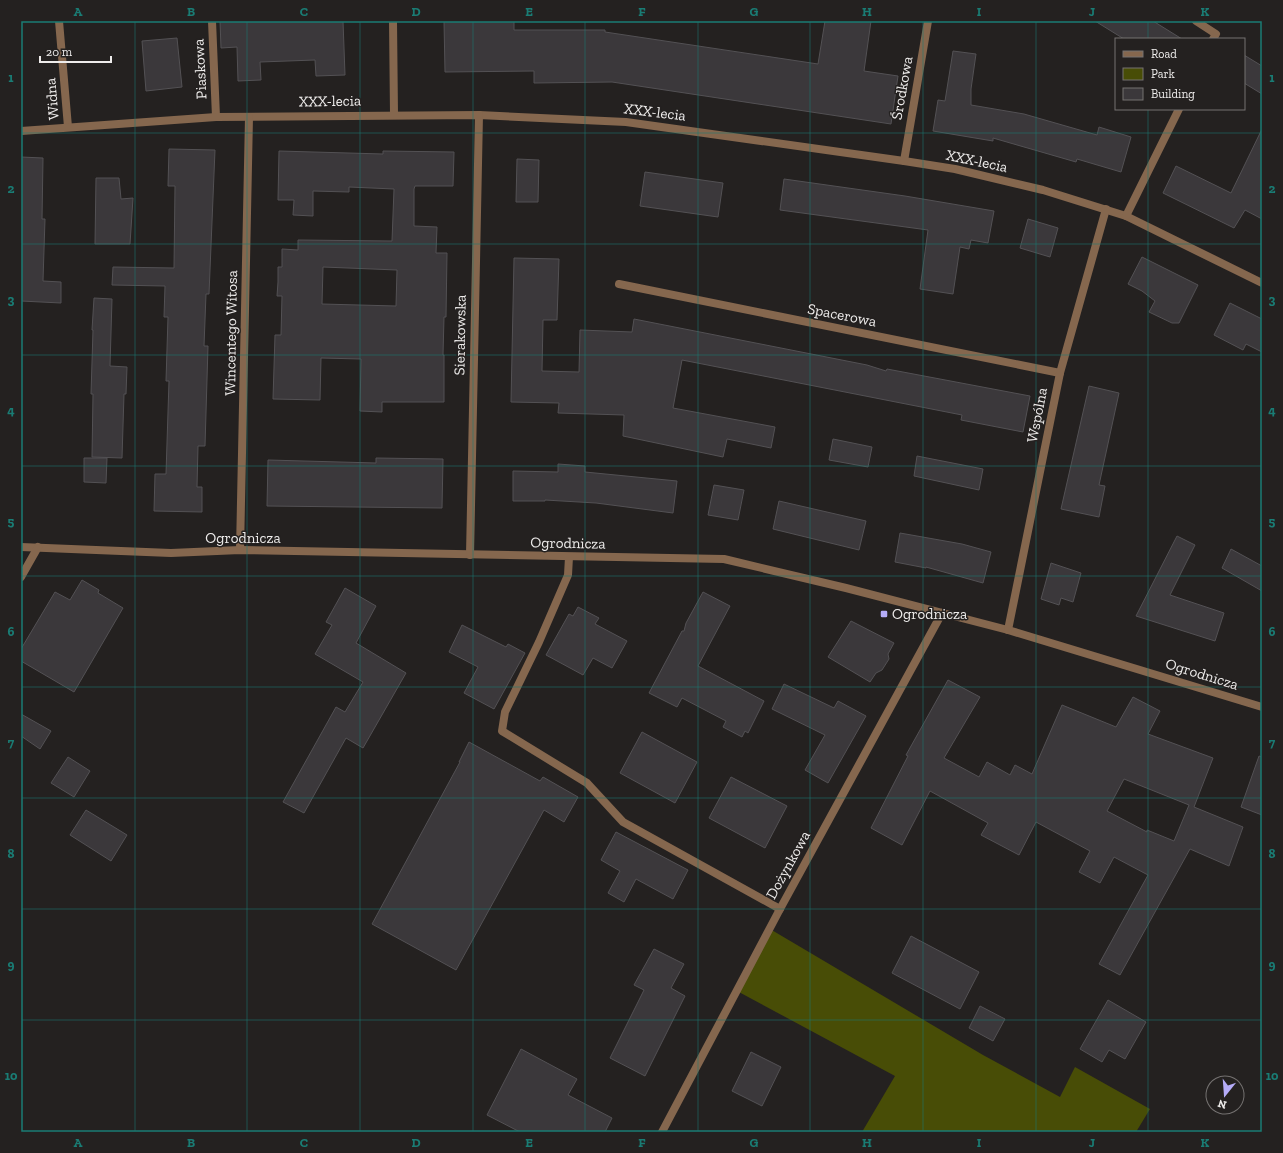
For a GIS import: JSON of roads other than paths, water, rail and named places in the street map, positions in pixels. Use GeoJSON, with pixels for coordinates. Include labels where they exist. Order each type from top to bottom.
{"type":"FeatureCollection","features":[{"type":"Feature","properties":{"kind":"street","name":"Widna"},"geometry":{"type":"LineString","coordinates":[[59,21],[68,127]]}},
{"type":"Feature","properties":{"kind":"street","name":"Piaskowa"},"geometry":{"type":"LineString","coordinates":[[212,21],[216,117]]}},
{"type":"Feature","properties":{"kind":"street"},"geometry":{"type":"LineString","coordinates":[[393,21],[394,114]]}},
{"type":"Feature","properties":{"kind":"street","name":"Środkowa"},"geometry":{"type":"LineString","coordinates":[[904,161],[928,21]]}},
{"type":"Feature","properties":{"kind":"street"},"geometry":{"type":"LineString","coordinates":[[1196,21],[1216,34],[1214,38]]}},
{"type":"Feature","properties":{"kind":"street"},"geometry":{"type":"LineString","coordinates":[[1126,216],[1179,110]]}},
{"type":"Feature","properties":{"kind":"street","name":"XXX-lecia"},"geometry":{"type":"LineString","coordinates":[[21,131],[216,117],[394,114],[479,115],[626,122],[904,161],[1006,181],[1126,216],[1262,283]]}},
{"type":"Feature","properties":{"kind":"street","name":"Sierakowska"},"geometry":{"type":"LineString","coordinates":[[470,555],[479,115]]}},
{"type":"Feature","properties":{"kind":"street","name":"Wincentego Witosa"},"geometry":{"type":"LineString","coordinates":[[240,550],[249,117]]}},
{"type":"Feature","properties":{"kind":"street","name":"Wspólna"},"geometry":{"type":"LineString","coordinates":[[1008,630],[1060,373],[1106,210]]}},
{"type":"Feature","properties":{"kind":"street","name":"Spacerowa"},"geometry":{"type":"LineString","coordinates":[[619,284],[1060,373]]}},
{"type":"Feature","properties":{"kind":"street","name":"Ogrodnicza"},"geometry":{"type":"LineString","coordinates":[[21,547],[171,553],[240,550],[724,559],[1008,630],[1262,707]]}},
{"type":"Feature","properties":{"kind":"street"},"geometry":{"type":"LineString","coordinates":[[21,577],[38,547]]}},
{"type":"Feature","properties":{"kind":"street"},"geometry":{"type":"LineString","coordinates":[[569,557],[568,575],[539,642],[505,712],[502,731],[587,783],[623,822],[780,909]]}},
{"type":"Feature","properties":{"kind":"street","name":"Dożynkowa"},"geometry":{"type":"LineString","coordinates":[[662,1132],[780,909],[942,613]]}},
{"type":"Feature","properties":{"kind":"place","name":"Ogrodnicza"},"geometry":{"type":"Point","coordinates":[884,614]}}]}
